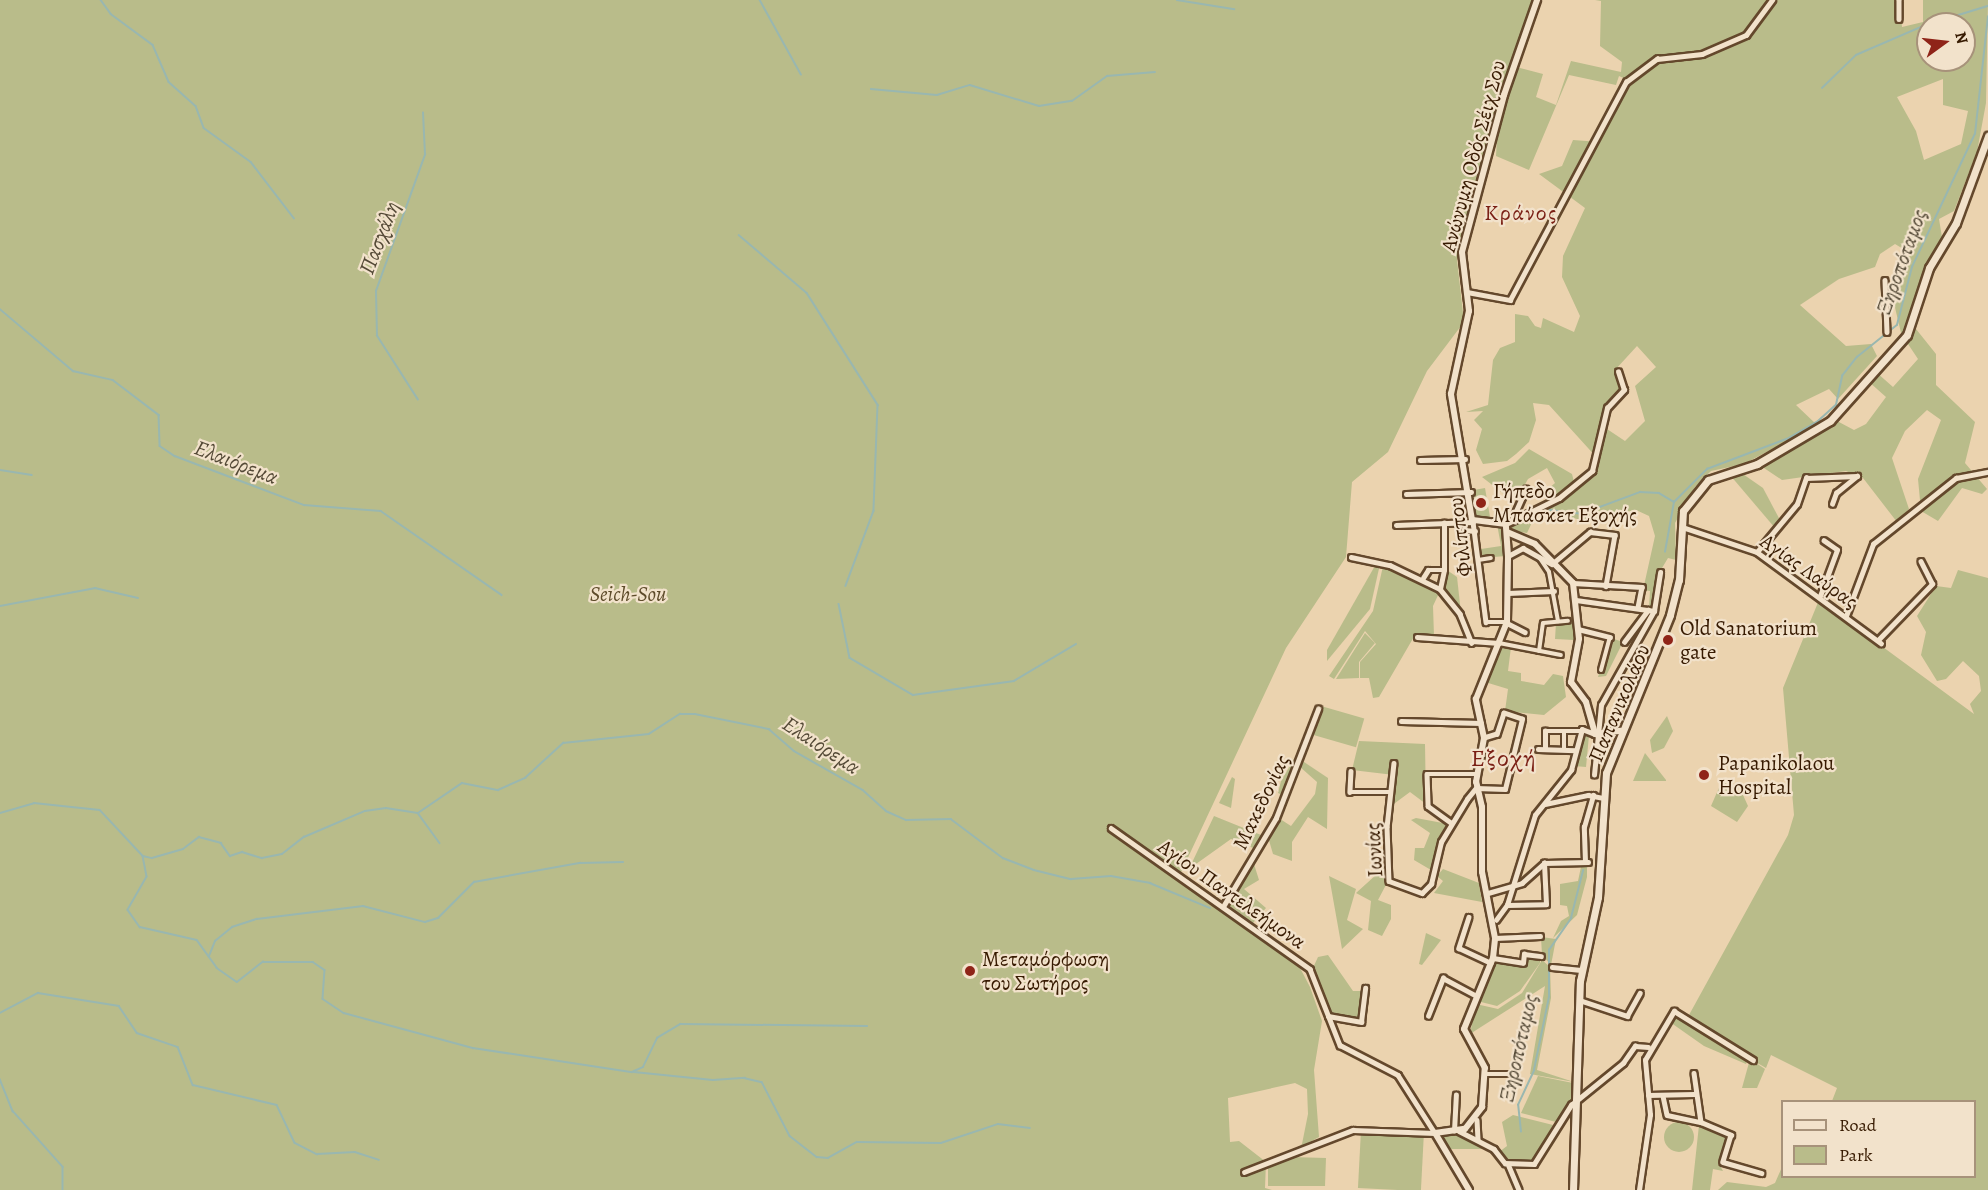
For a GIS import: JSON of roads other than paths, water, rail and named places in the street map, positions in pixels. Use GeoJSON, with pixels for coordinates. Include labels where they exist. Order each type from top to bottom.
{"type":"FeatureCollection","features":[{"type":"Feature","properties":{"kind":"main road","name":"Παπανικολάου"},"geometry":{"type":"LineString","coordinates":[[1573,1190],[1581,970],[1597,906],[1604,798],[1609,761],[1654,664],[1670,615],[1680,573],[1679,526],[1687,505],[1708,480],[1757,464],[1830,421],[1900,342],[1915,320],[1929,268],[1956,223],[1988,136]]}},
{"type":"Feature","properties":{"kind":"street","name":"Ανώνυμη Οδός Σέιχ Σου"},"geometry":{"type":"LineString","coordinates":[[1466,323],[1467,292],[1462,252],[1504,95],[1537,0]]}},
{"type":"Feature","properties":{"kind":"street"},"geometry":{"type":"LineString","coordinates":[[1467,292],[1510,300],[1626,82],[1657,59],[1702,54],[1746,35],[1772,0]]}},
{"type":"Feature","properties":{"kind":"street"},"geometry":{"type":"LineString","coordinates":[[1899,0],[1899,19]]}},
{"type":"Feature","properties":{"kind":"street"},"geometry":{"type":"LineString","coordinates":[[1886,280],[1887,332]]}},
{"type":"Feature","properties":{"kind":"street","name":"Φιλίππου"},"geometry":{"type":"LineString","coordinates":[[1466,323],[1451,402],[1471,492],[1486,622],[1507,623]]}},
{"type":"Feature","properties":{"kind":"street"},"geometry":{"type":"LineString","coordinates":[[1396,525],[1509,522],[1559,498],[1592,471],[1607,408],[1624,390],[1618,372]]}},
{"type":"Feature","properties":{"kind":"street"},"geometry":{"type":"LineString","coordinates":[[1420,460],[1465,459]]}},
{"type":"Feature","properties":{"kind":"street"},"geometry":{"type":"LineString","coordinates":[[1846,616],[1873,544],[1956,478],[1988,472]]}},
{"type":"Feature","properties":{"kind":"street"},"geometry":{"type":"LineString","coordinates":[[1757,552],[1797,504],[1806,478],[1857,477],[1836,493],[1832,504]]}},
{"type":"Feature","properties":{"kind":"street"},"geometry":{"type":"LineString","coordinates":[[1478,1140],[1477,1120],[1486,1074],[1465,1034],[1475,994],[1492,961],[1496,920],[1481,858],[1482,807],[1476,788],[1484,738],[1478,691],[1507,623],[1507,532],[1509,522],[1526,489]]}},
{"type":"Feature","properties":{"kind":"street"},"geometry":{"type":"LineString","coordinates":[[1406,494],[1471,492]]}},
{"type":"Feature","properties":{"kind":"street"},"geometry":{"type":"LineString","coordinates":[[1440,589],[1444,570],[1444,524]]}},
{"type":"Feature","properties":{"kind":"street","name":"Αγίας Λαύρας"},"geometry":{"type":"LineString","coordinates":[[1679,526],[1757,552],[1880,641],[1932,584],[1921,562]]}},
{"type":"Feature","properties":{"kind":"street"},"geometry":{"type":"LineString","coordinates":[[1461,541],[1464,530],[1475,531]]}},
{"type":"Feature","properties":{"kind":"street"},"geometry":{"type":"LineString","coordinates":[[1549,572],[1590,531],[1615,535],[1606,586]]}},
{"type":"Feature","properties":{"kind":"street"},"geometry":{"type":"LineString","coordinates":[[1507,532],[1525,537],[1573,583],[1578,629],[1571,682],[1586,702],[1596,734]]}},
{"type":"Feature","properties":{"kind":"street"},"geometry":{"type":"LineString","coordinates":[[1820,596],[1837,550],[1824,541]]}},
{"type":"Feature","properties":{"kind":"street"},"geometry":{"type":"LineString","coordinates":[[1508,556],[1523,548],[1554,565]]}},
{"type":"Feature","properties":{"kind":"street"},"geometry":{"type":"LineString","coordinates":[[1539,556],[1549,572],[1558,621]]}},
{"type":"Feature","properties":{"kind":"street"},"geometry":{"type":"LineString","coordinates":[[1351,557],[1423,579],[1440,589],[1460,614],[1472,643]]}},
{"type":"Feature","properties":{"kind":"street"},"geometry":{"type":"LineString","coordinates":[[1478,560],[1491,558]]}},
{"type":"Feature","properties":{"kind":"street"},"geometry":{"type":"LineString","coordinates":[[1423,579],[1428,570],[1444,570]]}},
{"type":"Feature","properties":{"kind":"street"},"geometry":{"type":"LineString","coordinates":[[1594,775],[1596,734],[1604,699],[1651,610],[1660,572]]}},
{"type":"Feature","properties":{"kind":"street"},"geometry":{"type":"LineString","coordinates":[[1573,583],[1642,587],[1638,608]]}},
{"type":"Feature","properties":{"kind":"street"},"geometry":{"type":"LineString","coordinates":[[1508,593],[1554,591]]}},
{"type":"Feature","properties":{"kind":"street"},"geometry":{"type":"LineString","coordinates":[[1576,600],[1651,610]]}},
{"type":"Feature","properties":{"kind":"street"},"geometry":{"type":"LineString","coordinates":[[1624,642],[1651,610]]}},
{"type":"Feature","properties":{"kind":"street"},"geometry":{"type":"LineString","coordinates":[[1539,651],[1543,623],[1568,621]]}},
{"type":"Feature","properties":{"kind":"street"},"geometry":{"type":"LineString","coordinates":[[1507,623],[1525,632]]}},
{"type":"Feature","properties":{"kind":"street"},"geometry":{"type":"LineString","coordinates":[[1578,629],[1610,637],[1600,670]]}},
{"type":"Feature","properties":{"kind":"street"},"geometry":{"type":"LineString","coordinates":[[1417,637],[1472,643],[1499,643],[1561,655]]}},
{"type":"Feature","properties":{"kind":"street","name":"Μακεδονίας"},"geometry":{"type":"LineString","coordinates":[[1224,905],[1276,818],[1318,709]]}},
{"type":"Feature","properties":{"kind":"street"},"geometry":{"type":"LineString","coordinates":[[1476,788],[1504,789],[1522,719],[1505,714],[1497,735],[1484,738]]}},
{"type":"Feature","properties":{"kind":"street"},"geometry":{"type":"LineString","coordinates":[[1401,721],[1481,723]]}},
{"type":"Feature","properties":{"kind":"street"},"geometry":{"type":"LineString","coordinates":[[1496,920],[1507,905],[1510,888],[1533,819],[1571,770],[1582,731],[1585,727],[1596,734],[1621,731]]}},
{"type":"Feature","properties":{"kind":"street"},"geometry":{"type":"LineString","coordinates":[[1564,730],[1564,748]]}},
{"type":"Feature","properties":{"kind":"street"},"geometry":{"type":"LineString","coordinates":[[1545,749],[1545,731],[1582,731]]}},
{"type":"Feature","properties":{"kind":"street"},"geometry":{"type":"LineString","coordinates":[[1538,749],[1575,750]]}},
{"type":"Feature","properties":{"kind":"street","name":"Ιωνίας"},"geometry":{"type":"LineString","coordinates":[[1394,763],[1390,792],[1389,881],[1414,894],[1426,891],[1451,823]]}},
{"type":"Feature","properties":{"kind":"street"},"geometry":{"type":"LineString","coordinates":[[1351,771],[1350,792],[1390,792]]}},
{"type":"Feature","properties":{"kind":"street"},"geometry":{"type":"LineString","coordinates":[[1476,788],[1451,823],[1428,806],[1427,774],[1477,774]]}},
{"type":"Feature","properties":{"kind":"street"},"geometry":{"type":"LineString","coordinates":[[1545,804],[1593,795],[1604,798]]}},
{"type":"Feature","properties":{"kind":"street"},"geometry":{"type":"LineString","coordinates":[[1488,893],[1510,888],[1544,863],[1586,862],[1584,827],[1593,795]]}},
{"type":"Feature","properties":{"kind":"street","name":"Αγίου Παντελεήμονα"},"geometry":{"type":"LineString","coordinates":[[1111,828],[1155,864],[1224,905],[1310,969],[1328,1016],[1347,1050],[1401,1078],[1469,1190]]}},
{"type":"Feature","properties":{"kind":"street"},"geometry":{"type":"LineString","coordinates":[[1507,905],[1546,904],[1544,863]]}},
{"type":"Feature","properties":{"kind":"street"},"geometry":{"type":"LineString","coordinates":[[1469,917],[1460,948],[1492,961],[1523,963],[1524,954],[1540,956]]}},
{"type":"Feature","properties":{"kind":"street"},"geometry":{"type":"LineString","coordinates":[[1495,938],[1540,936]]}},
{"type":"Feature","properties":{"kind":"street"},"geometry":{"type":"LineString","coordinates":[[1552,967],[1581,970]]}},
{"type":"Feature","properties":{"kind":"street"},"geometry":{"type":"LineString","coordinates":[[1428,1016],[1443,978],[1475,994]]}},
{"type":"Feature","properties":{"kind":"street"},"geometry":{"type":"LineString","coordinates":[[1328,1016],[1361,1022],[1365,988]]}},
{"type":"Feature","properties":{"kind":"street"},"geometry":{"type":"LineString","coordinates":[[1579,1000],[1627,1016],[1640,993]]}},
{"type":"Feature","properties":{"kind":"street"},"geometry":{"type":"LineString","coordinates":[[1639,1190],[1648,1139],[1648,1047],[1675,1010],[1691,1026],[1753,1060]]}},
{"type":"Feature","properties":{"kind":"street"},"geometry":{"type":"LineString","coordinates":[[1508,1164],[1536,1163],[1575,1101],[1623,1063],[1635,1046],[1648,1047]]}},
{"type":"Feature","properties":{"kind":"street"},"geometry":{"type":"LineString","coordinates":[[1694,1073],[1694,1094],[1701,1122]]}},
{"type":"Feature","properties":{"kind":"street"},"geometry":{"type":"LineString","coordinates":[[1486,1074],[1511,1074]]}},
{"type":"Feature","properties":{"kind":"street"},"geometry":{"type":"LineString","coordinates":[[1648,1095],[1694,1094]]}},
{"type":"Feature","properties":{"kind":"street"},"geometry":{"type":"LineString","coordinates":[[1456,1095],[1456,1131]]}},
{"type":"Feature","properties":{"kind":"street"},"geometry":{"type":"LineString","coordinates":[[1663,1096],[1666,1115],[1701,1122],[1731,1136],[1722,1161],[1761,1173]]}},
{"type":"Feature","properties":{"kind":"street"},"geometry":{"type":"LineString","coordinates":[[1244,1172],[1353,1130],[1435,1133],[1456,1131],[1477,1120]]}},
{"type":"Feature","properties":{"kind":"street"},"geometry":{"type":"LineString","coordinates":[[1456,1131],[1478,1140],[1508,1164],[1519,1190]]}},
{"type":"Feature","properties":{"kind":"waterway"},"geometry":{"type":"LineString","coordinates":[[101,0],[111,14],[153,45],[169,82],[196,106],[204,128],[251,162],[294,218]]}},
{"type":"Feature","properties":{"kind":"waterway"},"geometry":{"type":"LineString","coordinates":[[760,0],[801,74]]}},
{"type":"Feature","properties":{"kind":"waterway"},"geometry":{"type":"LineString","coordinates":[[1177,0],[1234,9]]}},
{"type":"Feature","properties":{"kind":"waterway"},"geometry":{"type":"LineString","coordinates":[[1968,12],[1988,6]]}},
{"type":"Feature","properties":{"kind":"waterway","name":"Ξηροπόταμος"},"geometry":{"type":"LineString","coordinates":[[1665,552],[1674,502],[1707,469],[1789,438],[1818,421],[1836,405],[1842,376],[1857,357],[1897,325],[1912,267],[1975,134],[1988,17]]}},
{"type":"Feature","properties":{"kind":"waterway"},"geometry":{"type":"LineString","coordinates":[[1822,88],[1856,55],[1916,29]]}},
{"type":"Feature","properties":{"kind":"waterway"},"geometry":{"type":"LineString","coordinates":[[871,89],[937,95],[970,85],[1039,106],[1072,101],[1107,76],[1155,72]]}},
{"type":"Feature","properties":{"kind":"waterway","name":"Πασχάλη"},"geometry":{"type":"LineString","coordinates":[[418,400],[377,336],[376,291],[425,155],[423,113]]}},
{"type":"Feature","properties":{"kind":"waterway"},"geometry":{"type":"LineString","coordinates":[[739,235],[807,293],[878,405],[874,511],[846,586]]}},
{"type":"Feature","properties":{"kind":"waterway","name":"Ελαιόρεμα"},"geometry":{"type":"LineString","coordinates":[[0,309],[73,371],[113,380],[159,415],[160,446],[175,456],[304,505],[381,511],[502,595]]}},
{"type":"Feature","properties":{"kind":"waterway"},"geometry":{"type":"LineString","coordinates":[[0,470],[32,475]]}},
{"type":"Feature","properties":{"kind":"waterway"},"geometry":{"type":"LineString","coordinates":[[1550,510],[1581,514],[1640,492],[1659,493],[1674,502]]}},
{"type":"Feature","properties":{"kind":"waterway"},"geometry":{"type":"LineString","coordinates":[[0,606],[95,588],[138,598]]}},
{"type":"Feature","properties":{"kind":"waterway"},"geometry":{"type":"LineString","coordinates":[[839,604],[850,658],[913,695],[1014,681],[1076,644]]}},
{"type":"Feature","properties":{"kind":"waterway","name":"Ελαιόρεμα"},"geometry":{"type":"LineString","coordinates":[[418,813],[462,783],[498,790],[525,778],[563,743],[649,734],[680,714],[695,714],[769,729],[794,751],[863,790],[886,811],[906,820],[951,819],[1003,858],[1034,870],[1071,879],[1111,876],[1150,883],[1210,908]]}},
{"type":"Feature","properties":{"kind":"waterway","name":"Ελαιόρεμα"},"geometry":{"type":"LineString","coordinates":[[0,813],[34,803],[100,810],[143,856],[152,858],[183,849],[199,837],[221,843],[230,856],[242,852],[262,858],[282,854],[304,837],[365,811],[386,808],[418,813],[440,843]]}},
{"type":"Feature","properties":{"kind":"waterway"},"geometry":{"type":"LineString","coordinates":[[143,856],[147,877],[128,910],[140,927],[197,940],[217,968],[237,982],[263,962],[313,962],[325,970],[323,999],[344,1013],[473,1048],[632,1072],[643,1067],[657,1038],[680,1024],[867,1026]]}},
{"type":"Feature","properties":{"kind":"waterway"},"geometry":{"type":"LineString","coordinates":[[209,956],[215,941],[232,927],[257,919],[363,906],[425,922],[438,918],[474,882],[580,863],[623,862]]}},
{"type":"Feature","properties":{"kind":"waterway","name":"Ξηροπόταμος"},"geometry":{"type":"LineString","coordinates":[[1521,1132],[1518,1105],[1534,1070],[1549,997],[1549,950],[1571,918],[1583,871]]}},
{"type":"Feature","properties":{"kind":"waterway"},"geometry":{"type":"LineString","coordinates":[[0,1013],[38,993],[119,1006],[137,1033],[178,1047],[193,1085],[277,1105],[295,1143],[317,1154],[355,1152],[379,1160]]}},
{"type":"Feature","properties":{"kind":"waterway"},"geometry":{"type":"LineString","coordinates":[[634,1072],[713,1080],[745,1078]]}},
{"type":"Feature","properties":{"kind":"waterway"},"geometry":{"type":"LineString","coordinates":[[744,1078],[762,1082],[790,1136],[817,1157],[828,1158],[857,1142],[941,1143],[998,1124],[1030,1128]]}},
{"type":"Feature","properties":{"kind":"waterway"},"geometry":{"type":"LineString","coordinates":[[0,1079],[13,1111],[63,1167],[63,1190]]}},
{"type":"Feature","properties":{"kind":"place","name":"Γήπεδο Μπάσκετ Εξοχής"},"geometry":{"type":"Point","coordinates":[1481,503]}},
{"type":"Feature","properties":{"kind":"place","name":"Old Sanatorium gate"},"geometry":{"type":"Point","coordinates":[1668,640]}},
{"type":"Feature","properties":{"kind":"place","name":"Papanikolaou Hospital"},"geometry":{"type":"Point","coordinates":[1704,775]}},
{"type":"Feature","properties":{"kind":"place","name":"Μεταμόρφωση του Σωτήρος"},"geometry":{"type":"Point","coordinates":[970,971]}},
{"type":"Feature","properties":{"kind":"district","name":"Κράνος"},"geometry":{"type":"Point","coordinates":[1521,214]}},
{"type":"Feature","properties":{"kind":"district","name":"Εξοχή"},"geometry":{"type":"Point","coordinates":[1504,759]}},
{"type":"Feature","properties":{"kind":"park label","name":"Seich-Sou"},"geometry":{"type":"Point","coordinates":[628,594]}}]}
